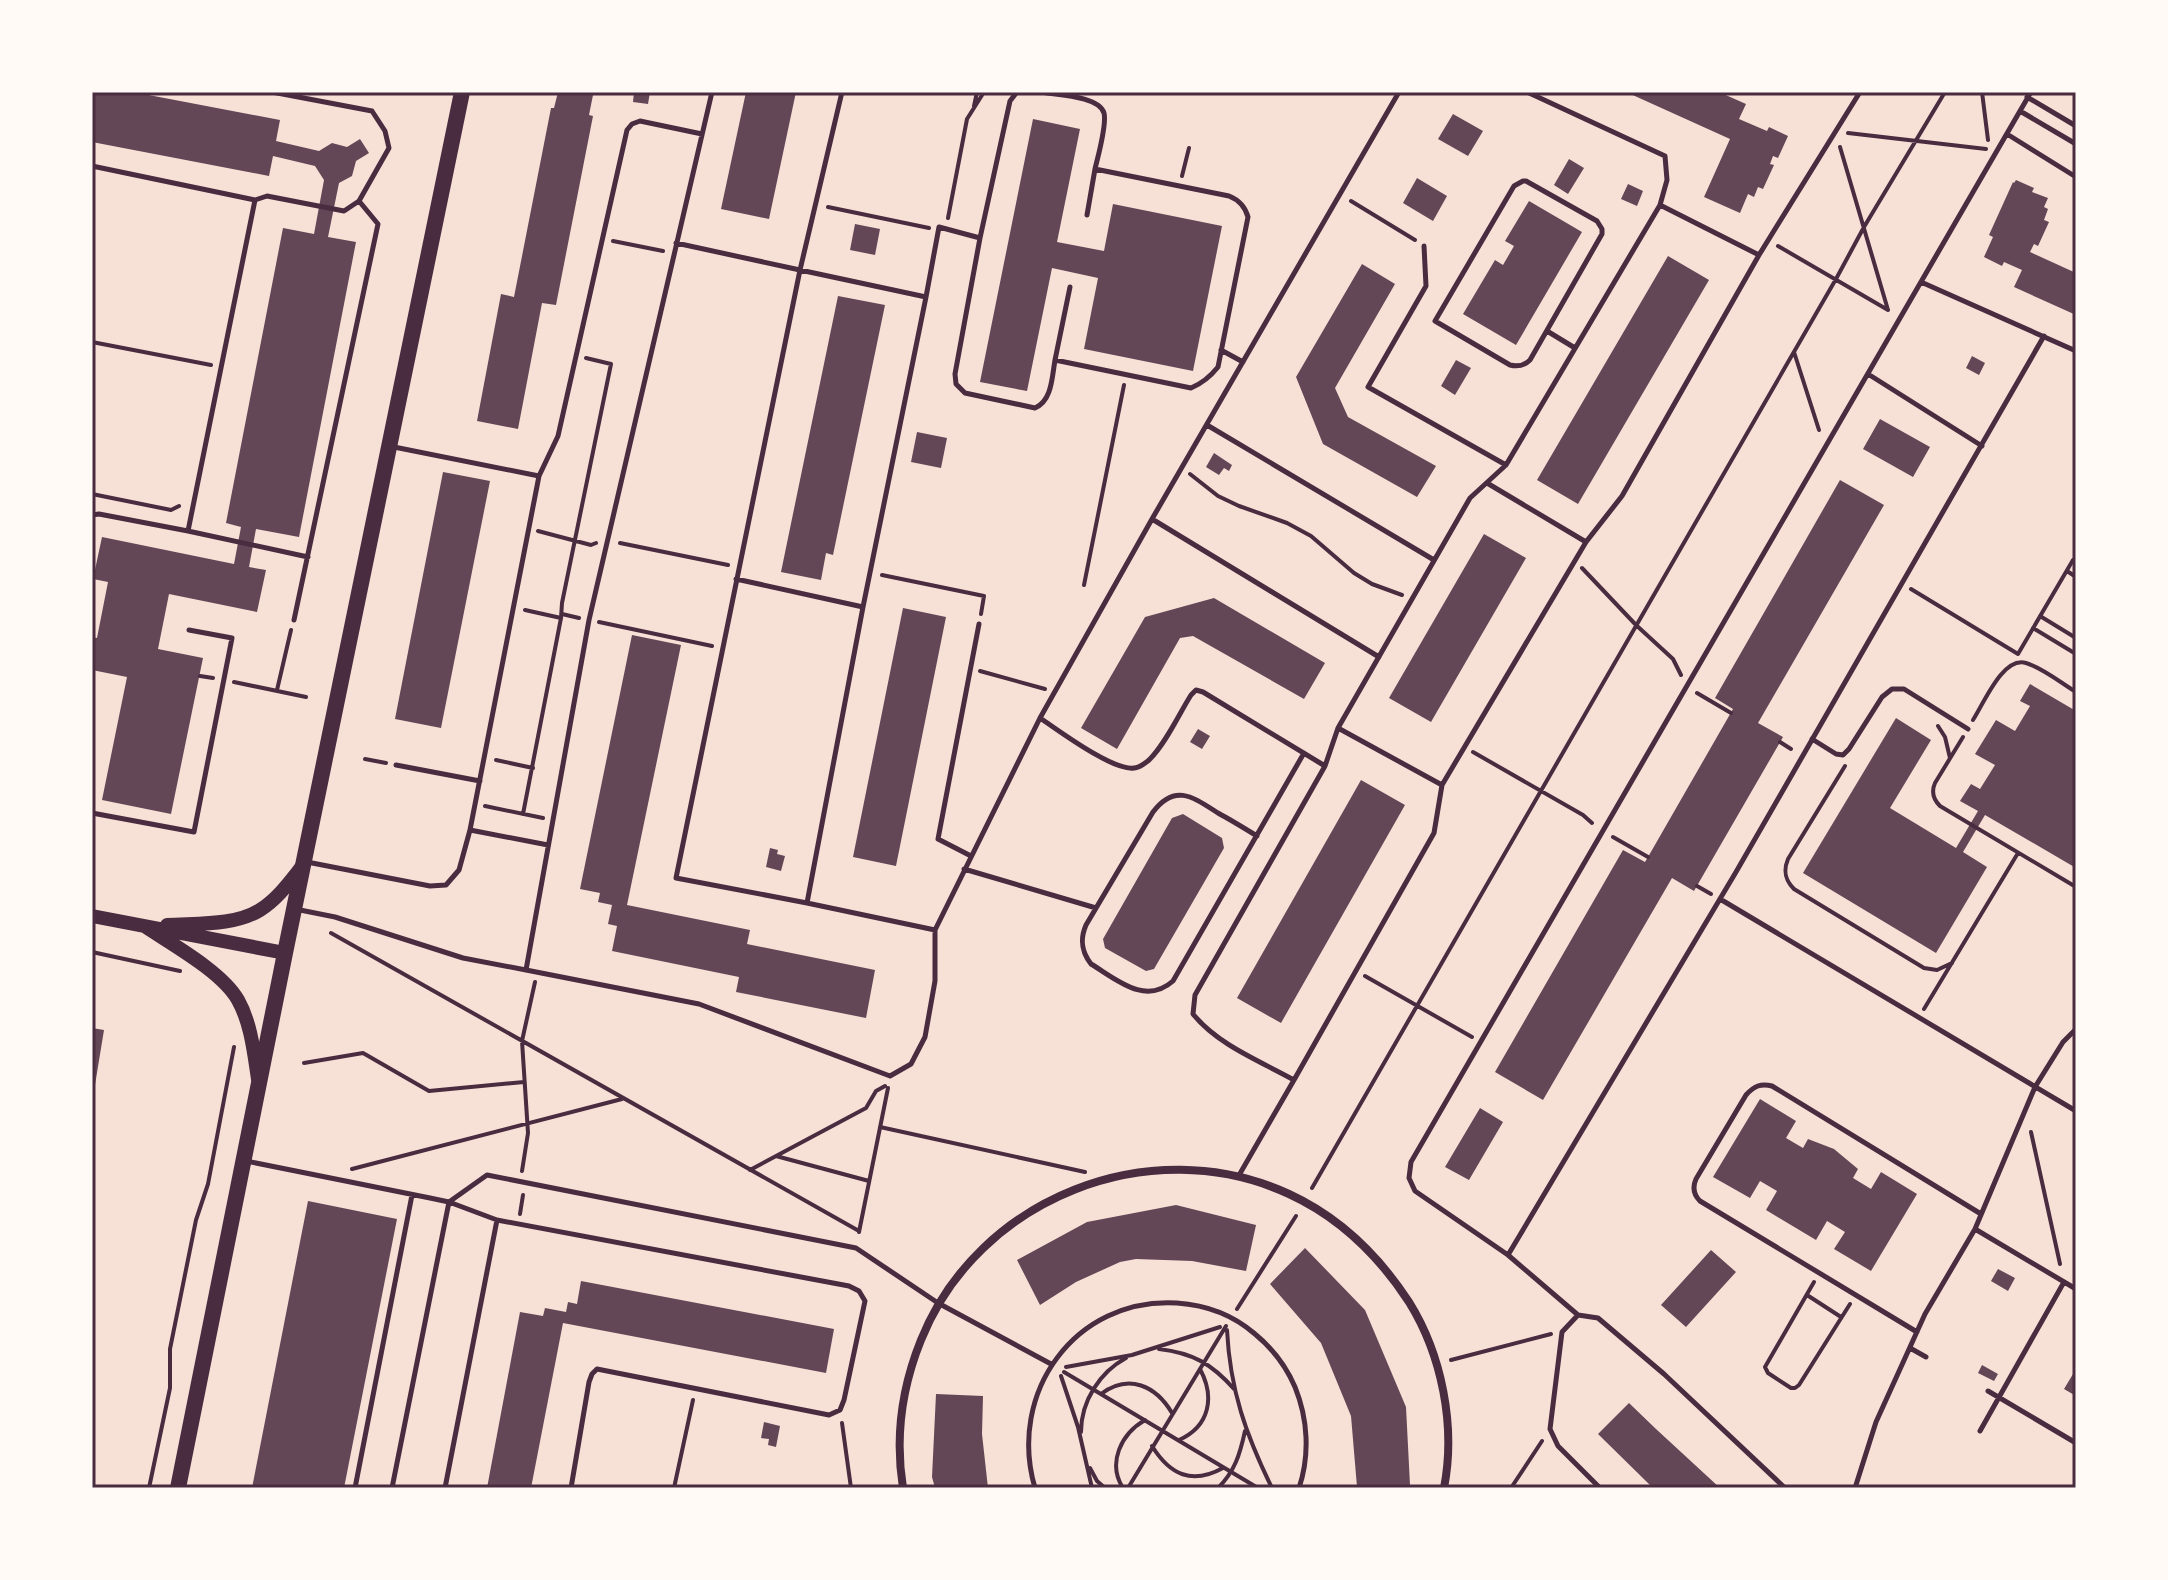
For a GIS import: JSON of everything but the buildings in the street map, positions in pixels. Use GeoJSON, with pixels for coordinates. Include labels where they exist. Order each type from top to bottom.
{"type":"FeatureCollection","features":[{"type":"Feature","properties":{"kind":"main road"},"geometry":{"type":"LineString","coordinates":[[178,1488],[462,92]]}},
{"type":"Feature","properties":{"kind":"street"},"geometry":{"type":"LineString","coordinates":[[146,927],[222,922],[245,917],[262,909],[281,892],[305,863]]}},
{"type":"Feature","properties":{"kind":"street"},"geometry":{"type":"LineString","coordinates":[[92,916],[285,953]]}},
{"type":"Feature","properties":{"kind":"street"},"geometry":{"type":"LineString","coordinates":[[146,927],[211,972],[236,997],[252,1042],[259,1083]]}},
{"type":"Feature","properties":{"kind":"street"},"geometry":{"type":"LineString","coordinates":[[903,1488],[899,1446],[906,1385],[914,1356],[938,1303],[977,1252],[1024,1214],[1051,1199],[1095,1182],[1138,1172],[1169,1169],[1199,1170],[1238,1177],[1304,1202],[1338,1224],[1381,1263],[1414,1310],[1437,1364],[1447,1421],[1444,1488]]}},
{"type":"Feature","properties":{"kind":"lane"},"geometry":{"type":"LineString","coordinates":[[92,166],[255,200],[267,196],[344,211],[359,201],[389,148],[385,131],[372,111],[272,92]]}},
{"type":"Feature","properties":{"kind":"lane"},"geometry":{"type":"LineString","coordinates":[[526,970],[589,620],[712,92]]}},
{"type":"Feature","properties":{"kind":"lane"},"geometry":{"type":"LineString","coordinates":[[842,92],[800,270],[676,878],[935,930]]}},
{"type":"Feature","properties":{"kind":"lane"},"geometry":{"type":"LineString","coordinates":[[1017,92],[1010,101],[980,238],[955,374],[956,384],[965,393],[1035,408],[1041,406],[1047,396],[1070,287]]}},
{"type":"Feature","properties":{"kind":"lane"},"geometry":{"type":"LineString","coordinates":[[1041,92],[1091,101],[1101,108],[1104,120],[1087,215]]}},
{"type":"Feature","properties":{"kind":"lane"},"geometry":{"type":"LineString","coordinates":[[295,908],[335,917],[463,958],[699,1004],[890,1076],[911,1064],[925,1037],[935,981],[935,930],[964,869],[1040,718],[1399,92]]}},
{"type":"Feature","properties":{"kind":"lane"},"geometry":{"type":"LineString","coordinates":[[1294,1080],[1224,1042],[1204,1027],[1193,1014],[1195,995],[1325,766],[1338,728],[1434,560],[1470,498],[1506,465],[1660,205],[1667,180],[1665,156],[1527,92]]}},
{"type":"Feature","properties":{"kind":"lane"},"geometry":{"type":"LineString","coordinates":[[1238,1177],[1434,833],[1442,785],[1464,746],[1586,542],[1622,496],[1759,255],[1859,92]]}},
{"type":"Feature","properties":{"kind":"lane"},"geometry":{"type":"LineString","coordinates":[[1785,1488],[1664,1374],[1598,1318],[1578,1315],[1508,1255],[1415,1191],[1409,1178],[1411,1162],[2029,95],[2076,126]]}},
{"type":"Feature","properties":{"kind":"lane"},"geometry":{"type":"LineString","coordinates":[[2020,111],[2076,144]]}},
{"type":"Feature","properties":{"kind":"lane"},"geometry":{"type":"LineString","coordinates":[[305,863],[430,886],[446,885],[459,870],[480,781],[539,476],[558,436],[627,130],[640,121],[702,134]]}},
{"type":"Feature","properties":{"kind":"lane"},"geometry":{"type":"LineString","coordinates":[[2007,134],[2076,177]]}},
{"type":"Feature","properties":{"kind":"lane"},"geometry":{"type":"LineString","coordinates":[[1055,360],[1191,388],[1207,380],[1218,367],[1248,217],[1246,210],[1229,196],[1095,169]]}},
{"type":"Feature","properties":{"kind":"lane"},"geometry":{"type":"LineString","coordinates":[[1523,181],[1597,221],[1602,229],[1600,239],[1547,331],[1530,360],[1516,367],[1435,321],[1514,186],[1523,181]]}},
{"type":"Feature","properties":{"kind":"lane"},"geometry":{"type":"LineString","coordinates":[[188,531],[255,200]]}},
{"type":"Feature","properties":{"kind":"lane"},"geometry":{"type":"LineString","coordinates":[[294,620],[378,224],[359,201]]}},
{"type":"Feature","properties":{"kind":"lane"},"geometry":{"type":"LineString","coordinates":[[1660,205],[1759,255]]}},
{"type":"Feature","properties":{"kind":"lane"},"geometry":{"type":"LineString","coordinates":[[807,903],[939,227],[980,238]]}},
{"type":"Feature","properties":{"kind":"lane"},"geometry":{"type":"LineString","coordinates":[[676,243],[926,297]]}},
{"type":"Feature","properties":{"kind":"lane"},"geometry":{"type":"LineString","coordinates":[[1424,246],[1426,286],[1368,387],[1506,465]]}},
{"type":"Feature","properties":{"kind":"lane"},"geometry":{"type":"LineString","coordinates":[[1921,282],[2076,351]]}},
{"type":"Feature","properties":{"kind":"lane"},"geometry":{"type":"LineString","coordinates":[[1547,331],[1575,348]]}},
{"type":"Feature","properties":{"kind":"lane"},"geometry":{"type":"LineString","coordinates":[[1508,1255],[1720,899],[2044,336]]}},
{"type":"Feature","properties":{"kind":"lane"},"geometry":{"type":"LineString","coordinates":[[1221,350],[1243,362]]}},
{"type":"Feature","properties":{"kind":"lane"},"geometry":{"type":"LineString","coordinates":[[1868,374],[1982,446]]}},
{"type":"Feature","properties":{"kind":"lane"},"geometry":{"type":"LineString","coordinates":[[1207,425],[1434,560]]}},
{"type":"Feature","properties":{"kind":"lane"},"geometry":{"type":"LineString","coordinates":[[389,446],[539,476]]}},
{"type":"Feature","properties":{"kind":"lane"},"geometry":{"type":"LineString","coordinates":[[1487,483],[1586,542]]}},
{"type":"Feature","properties":{"kind":"lane"},"geometry":{"type":"LineString","coordinates":[[92,515],[188,531],[308,557]]}},
{"type":"Feature","properties":{"kind":"lane"},"geometry":{"type":"LineString","coordinates":[[1152,519],[1379,657]]}},
{"type":"Feature","properties":{"kind":"lane"},"geometry":{"type":"LineString","coordinates":[[736,579],[863,607]]}},
{"type":"Feature","properties":{"kind":"lane"},"geometry":{"type":"LineString","coordinates":[[971,856],[938,839],[979,624]]}},
{"type":"Feature","properties":{"kind":"lane"},"geometry":{"type":"LineString","coordinates":[[92,813],[194,832],[232,638],[189,630]]}},
{"type":"Feature","properties":{"kind":"lane"},"geometry":{"type":"LineString","coordinates":[[1812,739],[1843,755],[1882,697],[1892,689],[1904,689],[1968,729]]}},
{"type":"Feature","properties":{"kind":"lane"},"geometry":{"type":"LineString","coordinates":[[1040,718],[1104,759],[1118,766],[1135,768],[1148,762],[1157,752],[1196,690],[1325,766]]}},
{"type":"Feature","properties":{"kind":"lane"},"geometry":{"type":"LineString","coordinates":[[1338,728],[1442,785]]}},
{"type":"Feature","properties":{"kind":"lane"},"geometry":{"type":"LineString","coordinates":[[1257,836],[1191,796],[1165,799],[1153,812],[1086,925],[1082,946],[1087,959],[1135,991],[1161,990],[1173,981],[1257,836],[1304,753]]}},
{"type":"Feature","properties":{"kind":"lane"},"geometry":{"type":"LineString","coordinates":[[396,765],[480,781]]}},
{"type":"Feature","properties":{"kind":"lane"},"geometry":{"type":"LineString","coordinates":[[470,830],[548,845]]}},
{"type":"Feature","properties":{"kind":"lane"},"geometry":{"type":"LineString","coordinates":[[964,869],[1096,908]]}},
{"type":"Feature","properties":{"kind":"lane"},"geometry":{"type":"LineString","coordinates":[[1720,899],[2076,1111]]}},
{"type":"Feature","properties":{"kind":"lane"},"geometry":{"type":"LineString","coordinates":[[1855,1488],[1876,1422],[1925,1314],[1975,1229],[2035,1087],[2063,1042],[2076,1029]]}},
{"type":"Feature","properties":{"kind":"lane"},"geometry":{"type":"LineString","coordinates":[[1917,1332],[1700,1201],[1694,1193],[1694,1184],[1746,1095],[1758,1085],[1772,1086],[1981,1214]]}},
{"type":"Feature","properties":{"kind":"lane"},"geometry":{"type":"LineString","coordinates":[[244,1161],[449,1202],[518,1225],[849,1286],[859,1291],[865,1301],[840,1410],[829,1415],[597,1369],[589,1382],[571,1488]]}},
{"type":"Feature","properties":{"kind":"lane"},"geometry":{"type":"LineString","coordinates":[[392,1488],[449,1202],[487,1175],[856,1248],[938,1303],[1055,1366]]}},
{"type":"Feature","properties":{"kind":"lane"},"geometry":{"type":"LineString","coordinates":[[355,1488],[412,1195]]}},
{"type":"Feature","properties":{"kind":"lane"},"geometry":{"type":"LineString","coordinates":[[445,1488],[497,1220]]}},
{"type":"Feature","properties":{"kind":"lane"},"geometry":{"type":"LineString","coordinates":[[1975,1229],[2076,1289]]}},
{"type":"Feature","properties":{"kind":"lane"},"geometry":{"type":"LineString","coordinates":[[394,1237],[403,1239]]}},
{"type":"Feature","properties":{"kind":"lane"},"geometry":{"type":"LineString","coordinates":[[1980,1431],[2064,1282]]}},
{"type":"Feature","properties":{"kind":"lane"},"geometry":{"type":"LineString","coordinates":[[1035,1488],[1027,1450],[1032,1405],[1040,1384],[1065,1347],[1101,1319],[1122,1310],[1166,1303],[1206,1307],[1232,1317],[1266,1344],[1280,1360],[1292,1379],[1305,1420],[1307,1442],[1299,1488]]}},
{"type":"Feature","properties":{"kind":"lane"},"geometry":{"type":"LineString","coordinates":[[1578,1315],[1562,1332],[1550,1429],[1558,1446],[1600,1488]]}},
{"type":"Feature","properties":{"kind":"lane"},"geometry":{"type":"LineString","coordinates":[[1910,1348],[1926,1357]]}},
{"type":"Feature","properties":{"kind":"lane"},"geometry":{"type":"LineString","coordinates":[[1988,1391],[2076,1443]]}},
{"type":"Feature","properties":{"kind":"path"},"geometry":{"type":"LineString","coordinates":[[973,109],[977,92]]}},
{"type":"Feature","properties":{"kind":"path"},"geometry":{"type":"LineString","coordinates":[[1312,1188],[1864,227],[1945,92]]}},
{"type":"Feature","properties":{"kind":"path"},"geometry":{"type":"LineString","coordinates":[[1982,92],[1987,138],[1996,152]]}},
{"type":"Feature","properties":{"kind":"path"},"geometry":{"type":"LineString","coordinates":[[1769,241],[1888,310],[1835,132],[1996,152]]}},
{"type":"Feature","properties":{"kind":"path"},"geometry":{"type":"LineString","coordinates":[[1180,186],[1189,148]]}},
{"type":"Feature","properties":{"kind":"path"},"geometry":{"type":"LineString","coordinates":[[1340,194],[1424,246]]}},
{"type":"Feature","properties":{"kind":"path"},"geometry":{"type":"LineString","coordinates":[[815,204],[928,229],[939,227]]}},
{"type":"Feature","properties":{"kind":"path"},"geometry":{"type":"LineString","coordinates":[[603,239],[674,253]]}},
{"type":"Feature","properties":{"kind":"path"},"geometry":{"type":"LineString","coordinates":[[92,342],[221,367]]}},
{"type":"Feature","properties":{"kind":"path"},"geometry":{"type":"LineString","coordinates":[[1794,352],[1825,448]]}},
{"type":"Feature","properties":{"kind":"path"},"geometry":{"type":"LineString","coordinates":[[523,814],[611,364],[576,356]]}},
{"type":"Feature","properties":{"kind":"path"},"geometry":{"type":"LineString","coordinates":[[1084,585],[1126,375]]}},
{"type":"Feature","properties":{"kind":"path"},"geometry":{"type":"LineString","coordinates":[[1182,468],[1218,496],[1287,523],[1311,536],[1354,573],[1372,584],[1412,598]]}},
{"type":"Feature","properties":{"kind":"path"},"geometry":{"type":"LineString","coordinates":[[92,494],[171,510],[179,506],[185,494]]}},
{"type":"Feature","properties":{"kind":"path"},"geometry":{"type":"LineString","coordinates":[[528,528],[591,545],[606,540],[739,568]]}},
{"type":"Feature","properties":{"kind":"path"},"geometry":{"type":"LineString","coordinates":[[1575,560],[1673,659],[1686,687],[1731,713]]}},
{"type":"Feature","properties":{"kind":"path"},"geometry":{"type":"LineString","coordinates":[[2013,663],[2073,560]]}},
{"type":"Feature","properties":{"kind":"path"},"geometry":{"type":"LineString","coordinates":[[2067,571],[2076,577]]}},
{"type":"Feature","properties":{"kind":"path"},"geometry":{"type":"LineString","coordinates":[[871,572],[984,596],[979,624]]}},
{"type":"Feature","properties":{"kind":"path"},"geometry":{"type":"LineString","coordinates":[[1902,584],[2018,654]]}},
{"type":"Feature","properties":{"kind":"path"},"geometry":{"type":"LineString","coordinates":[[513,607],[722,648]]}},
{"type":"Feature","properties":{"kind":"path"},"geometry":{"type":"LineString","coordinates":[[2040,616],[2076,638],[2068,650]]}},
{"type":"Feature","properties":{"kind":"path"},"geometry":{"type":"LineString","coordinates":[[277,690],[294,620]]}},
{"type":"Feature","properties":{"kind":"path"},"geometry":{"type":"LineString","coordinates":[[2033,628],[2076,654]]}},
{"type":"Feature","properties":{"kind":"path"},"geometry":{"type":"LineString","coordinates":[[2076,692],[2028,663],[2013,663],[2005,668],[1933,789],[1935,801],[1940,806],[2076,887]]}},
{"type":"Feature","properties":{"kind":"path"},"geometry":{"type":"LineString","coordinates":[[971,669],[1055,692]]}},
{"type":"Feature","properties":{"kind":"path"},"geometry":{"type":"LineString","coordinates":[[224,680],[306,697]]}},
{"type":"Feature","properties":{"kind":"path"},"geometry":{"type":"LineString","coordinates":[[1933,721],[1943,733],[1950,758]]}},
{"type":"Feature","properties":{"kind":"path"},"geometry":{"type":"LineString","coordinates":[[1464,746],[1648,857]]}},
{"type":"Feature","properties":{"kind":"path"},"geometry":{"type":"LineString","coordinates":[[484,758],[533,768]]}},
{"type":"Feature","properties":{"kind":"path"},"geometry":{"type":"LineString","coordinates":[[365,759],[396,765]]}},
{"type":"Feature","properties":{"kind":"path"},"geometry":{"type":"LineString","coordinates":[[1845,766],[1788,859],[1785,871],[1788,883],[1924,968],[1937,970],[1952,963]]}},
{"type":"Feature","properties":{"kind":"path"},"geometry":{"type":"LineString","coordinates":[[475,804],[553,820]]}},
{"type":"Feature","properties":{"kind":"path"},"geometry":{"type":"LineString","coordinates":[[1919,1018],[2018,853]]}},
{"type":"Feature","properties":{"kind":"path"},"geometry":{"type":"LineString","coordinates":[[331,933],[859,1231]]}},
{"type":"Feature","properties":{"kind":"path"},"geometry":{"type":"LineString","coordinates":[[92,952],[177,969],[187,974]]}},
{"type":"Feature","properties":{"kind":"path"},"geometry":{"type":"LineString","coordinates":[[1356,970],[1481,1042]]}},
{"type":"Feature","properties":{"kind":"path"},"geometry":{"type":"LineString","coordinates":[[518,1225],[528,1133],[522,1041],[537,972]]}},
{"type":"Feature","properties":{"kind":"path"},"geometry":{"type":"LineString","coordinates":[[149,1488],[170,1388],[170,1349],[196,1220],[208,1184],[232,1065],[234,1036]]}},
{"type":"Feature","properties":{"kind":"path"},"geometry":{"type":"LineString","coordinates":[[304,1063],[363,1053],[429,1091],[524,1082]]}},
{"type":"Feature","properties":{"kind":"path"},"geometry":{"type":"LineString","coordinates":[[856,1248],[888,1085]]}},
{"type":"Feature","properties":{"kind":"path"},"geometry":{"type":"LineString","coordinates":[[750,1170],[866,1108],[876,1091]]}},
{"type":"Feature","properties":{"kind":"path"},"geometry":{"type":"LineString","coordinates":[[324,1177],[624,1099]]}},
{"type":"Feature","properties":{"kind":"path"},"geometry":{"type":"LineString","coordinates":[[2026,1110],[2064,1282]]}},
{"type":"Feature","properties":{"kind":"path"},"geometry":{"type":"LineString","coordinates":[[880,1127],[1081,1170],[1095,1182]]}},
{"type":"Feature","properties":{"kind":"path"},"geometry":{"type":"LineString","coordinates":[[776,1156],[869,1181]]}},
{"type":"Feature","properties":{"kind":"path"},"geometry":{"type":"LineString","coordinates":[[1125,1488],[1296,1216]]}},
{"type":"Feature","properties":{"kind":"path"},"geometry":{"type":"LineString","coordinates":[[1819,1273],[1765,1364],[1768,1373],[1791,1388],[1798,1387],[1855,1295]]}},
{"type":"Feature","properties":{"kind":"path"},"geometry":{"type":"LineString","coordinates":[[1807,1295],[1841,1317]]}},
{"type":"Feature","properties":{"kind":"path"},"geometry":{"type":"LineString","coordinates":[[1055,1366],[1132,1355],[1227,1325]]}},
{"type":"Feature","properties":{"kind":"path"},"geometry":{"type":"LineString","coordinates":[[1227,1325],[1228,1354],[1245,1428],[1272,1488]]}},
{"type":"Feature","properties":{"kind":"path"},"geometry":{"type":"LineString","coordinates":[[1437,1364],[1562,1332]]}},
{"type":"Feature","properties":{"kind":"path"},"geometry":{"type":"LineString","coordinates":[[1156,1349],[1191,1355],[1215,1370],[1235,1391]]}},
{"type":"Feature","properties":{"kind":"path"},"geometry":{"type":"LineString","coordinates":[[1082,1442],[1083,1414],[1093,1389],[1116,1364],[1132,1355]]}},
{"type":"Feature","properties":{"kind":"path"},"geometry":{"type":"LineString","coordinates":[[1055,1366],[1258,1488]]}},
{"type":"Feature","properties":{"kind":"path"},"geometry":{"type":"LineString","coordinates":[[1055,1366],[1082,1442],[1092,1488]]}},
{"type":"Feature","properties":{"kind":"path"},"geometry":{"type":"LineString","coordinates":[[1178,1440],[1198,1426],[1207,1409],[1209,1389],[1200,1369]]}},
{"type":"Feature","properties":{"kind":"path"},"geometry":{"type":"LineString","coordinates":[[1101,1394],[1117,1386],[1143,1385],[1158,1394],[1172,1413]]}},
{"type":"Feature","properties":{"kind":"path"},"geometry":{"type":"LineString","coordinates":[[674,1488],[696,1388]]}},
{"type":"Feature","properties":{"kind":"path"},"geometry":{"type":"LineString","coordinates":[[840,1410],[851,1488]]}},
{"type":"Feature","properties":{"kind":"path"},"geometry":{"type":"LineString","coordinates":[[1125,1488],[1116,1469],[1117,1456],[1128,1433],[1145,1420]]}},
{"type":"Feature","properties":{"kind":"path"},"geometry":{"type":"LineString","coordinates":[[1218,1488],[1232,1473],[1245,1428]]}},
{"type":"Feature","properties":{"kind":"path"},"geometry":{"type":"LineString","coordinates":[[1511,1488],[1550,1429]]}},
{"type":"Feature","properties":{"kind":"path"},"geometry":{"type":"LineString","coordinates":[[1152,1446],[1166,1466],[1184,1475],[1207,1475],[1223,1468]]}},
{"type":"Feature","properties":{"kind":"path"},"geometry":{"type":"LineString","coordinates":[[1087,1462],[1097,1481],[1105,1488]]}}]}
